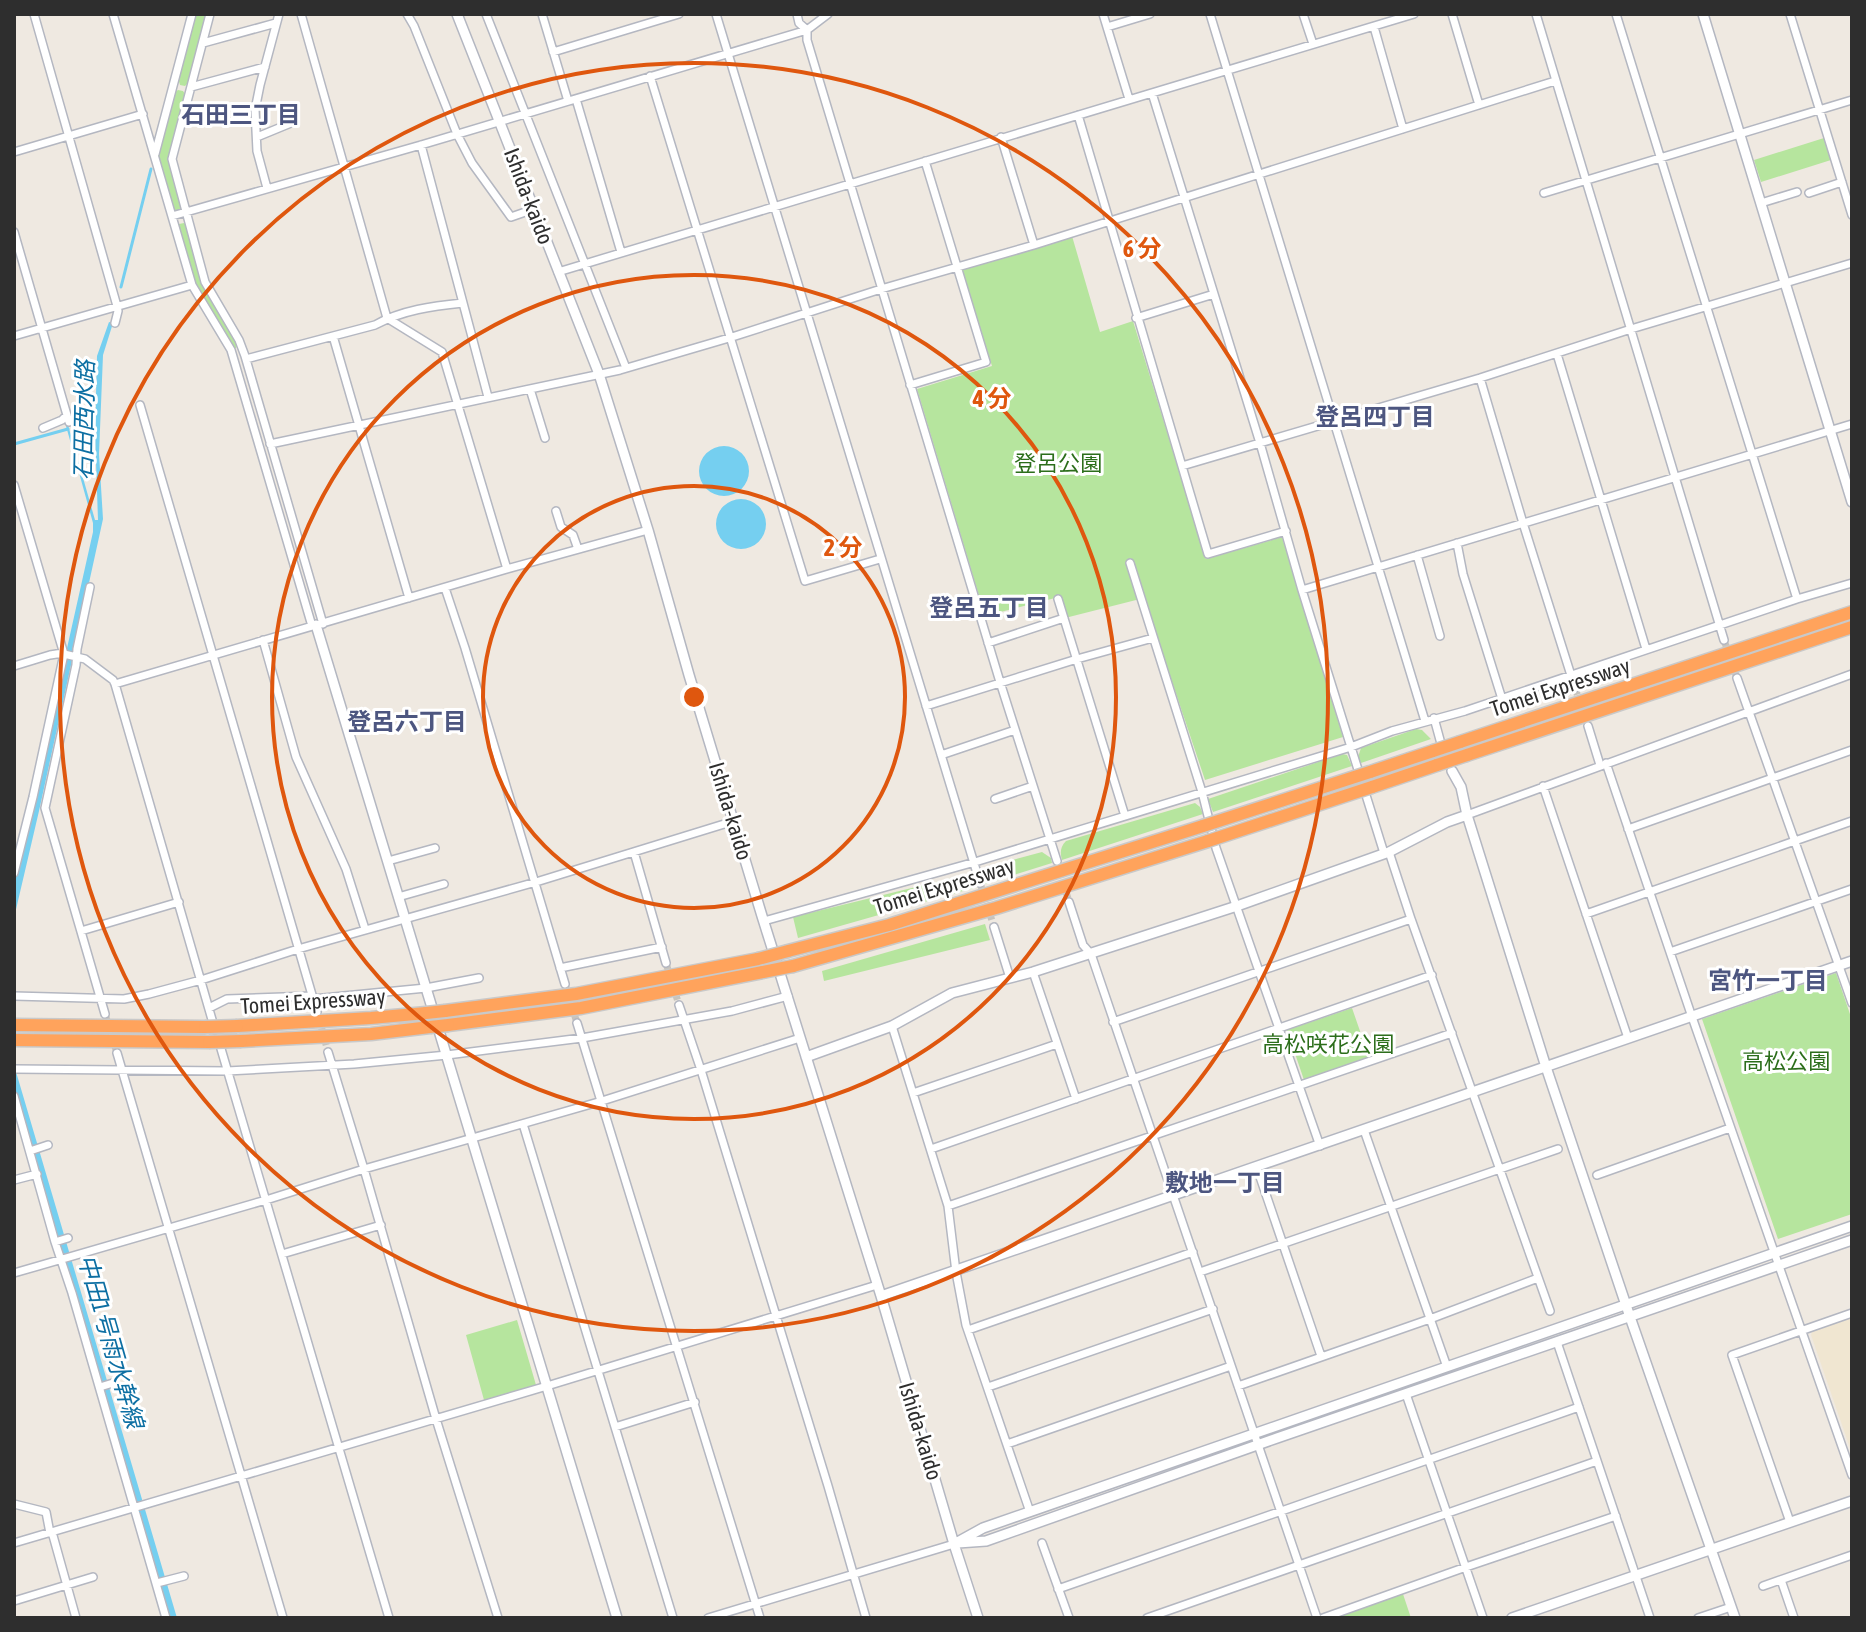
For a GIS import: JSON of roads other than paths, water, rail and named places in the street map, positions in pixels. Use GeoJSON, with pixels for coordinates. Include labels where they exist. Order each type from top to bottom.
{"type":"FeatureCollection","features":[{"type":"Feature","properties":{"kind":"highway","name":"Tomei Expressway"},"geometry":{"type":"LineString","coordinates":[[14,1025],[154,1028],[371,1018],[576,994],[758,959],[889,925],[1203,826],[1852,612]]}},
{"type":"Feature","properties":{"kind":"highway","name":"Tomei Expressway"},"geometry":{"type":"LineString","coordinates":[[15,1040],[209,1042],[371,1034],[581,1008],[793,966],[969,916],[1208,841],[1852,627]]}},
{"type":"Feature","properties":{"kind":"street"},"geometry":{"type":"LineString","coordinates":[[34,14],[117,306],[115,323]]}},
{"type":"Feature","properties":{"kind":"street"},"geometry":{"type":"LineString","coordinates":[[113,14],[192,285],[231,350],[617,1618]]}},
{"type":"Feature","properties":{"kind":"street"},"geometry":{"type":"LineString","coordinates":[[155,157],[192,14]]}},
{"type":"Feature","properties":{"kind":"street"},"geometry":{"type":"LineString","coordinates":[[210,14],[172,159],[205,282],[246,358],[317,625]]}},
{"type":"Feature","properties":{"kind":"street"},"geometry":{"type":"LineString","coordinates":[[267,188],[258,158],[255,110],[279,14]]}},
{"type":"Feature","properties":{"kind":"street"},"geometry":{"type":"LineString","coordinates":[[301,14],[387,318],[442,352],[507,569]]}},
{"type":"Feature","properties":{"kind":"street"},"geometry":{"type":"LineString","coordinates":[[407,14],[472,163],[511,217],[534,209]]}},
{"type":"Feature","properties":{"kind":"street","name":"Ishida-kaido"},"geometry":{"type":"LineString","coordinates":[[457,14],[599,374],[978,1618]]}},
{"type":"Feature","properties":{"kind":"street"},"geometry":{"type":"LineString","coordinates":[[486,14],[626,368]]}},
{"type":"Feature","properties":{"kind":"street"},"geometry":{"type":"LineString","coordinates":[[542,14],[621,252]]}},
{"type":"Feature","properties":{"kind":"street"},"geometry":{"type":"LineString","coordinates":[[553,52],[679,14]]}},
{"type":"Feature","properties":{"kind":"street"},"geometry":{"type":"LineString","coordinates":[[716,14],[980,883]]}},
{"type":"Feature","properties":{"kind":"street"},"geometry":{"type":"LineString","coordinates":[[797,14],[799,23],[807,30],[807,40],[881,289],[1057,861]]}},
{"type":"Feature","properties":{"kind":"street"},"geometry":{"type":"LineString","coordinates":[[172,216],[807,30],[828,14]]}},
{"type":"Feature","properties":{"kind":"street"},"geometry":{"type":"LineString","coordinates":[[1103,14],[1129,99]]}},
{"type":"Feature","properties":{"kind":"street"},"geometry":{"type":"LineString","coordinates":[[1107,27],[1150,14]]}},
{"type":"Feature","properties":{"kind":"street"},"geometry":{"type":"LineString","coordinates":[[1210,14],[1430,720],[1461,787],[1546,1067],[1735,1618]]}},
{"type":"Feature","properties":{"kind":"street"},"geometry":{"type":"LineString","coordinates":[[1303,14],[1313,44]]}},
{"type":"Feature","properties":{"kind":"street"},"geometry":{"type":"LineString","coordinates":[[558,272],[1414,14]]}},
{"type":"Feature","properties":{"kind":"street"},"geometry":{"type":"LineString","coordinates":[[1452,14],[1479,105]]}},
{"type":"Feature","properties":{"kind":"street"},"geometry":{"type":"LineString","coordinates":[[1536,14],[1724,640]]}},
{"type":"Feature","properties":{"kind":"street"},"geometry":{"type":"LineString","coordinates":[[1616,14],[1797,599]]}},
{"type":"Feature","properties":{"kind":"street"},"geometry":{"type":"LineString","coordinates":[[1703,14],[1852,502]]}},
{"type":"Feature","properties":{"kind":"street"},"geometry":{"type":"LineString","coordinates":[[1790,14],[1852,215]]}},
{"type":"Feature","properties":{"kind":"street"},"geometry":{"type":"LineString","coordinates":[[203,43],[276,23]]}},
{"type":"Feature","properties":{"kind":"street"},"geometry":{"type":"LineString","coordinates":[[1374,27],[1403,129]]}},
{"type":"Feature","properties":{"kind":"street"},"geometry":{"type":"LineString","coordinates":[[173,86],[191,88],[265,67]]}},
{"type":"Feature","properties":{"kind":"street"},"geometry":{"type":"LineString","coordinates":[[650,76],[805,581],[880,559]]}},
{"type":"Feature","properties":{"kind":"street"},"geometry":{"type":"LineString","coordinates":[[270,444],[626,368],[1034,245],[1555,81]]}},
{"type":"Feature","properties":{"kind":"street"},"geometry":{"type":"LineString","coordinates":[[1152,93],[1351,747],[1550,1311]]}},
{"type":"Feature","properties":{"kind":"street"},"geometry":{"type":"LineString","coordinates":[[1544,193],[1852,100]]}},
{"type":"Feature","properties":{"kind":"street"},"geometry":{"type":"LineString","coordinates":[[14,152],[143,114]]}},
{"type":"Feature","properties":{"kind":"street"},"geometry":{"type":"LineString","coordinates":[[1078,115],[1208,554],[1286,531]]}},
{"type":"Feature","properties":{"kind":"street"},"geometry":{"type":"LineString","coordinates":[[257,137],[291,123]]}},
{"type":"Feature","properties":{"kind":"street"},"geometry":{"type":"LineString","coordinates":[[1001,137],[1034,245]]}},
{"type":"Feature","properties":{"kind":"street"},"geometry":{"type":"LineString","coordinates":[[421,145],[488,397]]}},
{"type":"Feature","properties":{"kind":"street"},"geometry":{"type":"LineString","coordinates":[[910,385],[986,362],[925,161]]}},
{"type":"Feature","properties":{"kind":"street"},"geometry":{"type":"LineString","coordinates":[[1809,193],[1842,182]]}},
{"type":"Feature","properties":{"kind":"street"},"geometry":{"type":"LineString","coordinates":[[1761,203],[1797,192]]}},
{"type":"Feature","properties":{"kind":"street"},"geometry":{"type":"LineString","coordinates":[[14,232],[68,419],[43,428]]}},
{"type":"Feature","properties":{"kind":"street"},"geometry":{"type":"LineString","coordinates":[[1182,466],[1852,263]]}},
{"type":"Feature","properties":{"kind":"street"},"geometry":{"type":"LineString","coordinates":[[14,336],[192,285]]}},
{"type":"Feature","properties":{"kind":"street"},"geometry":{"type":"LineString","coordinates":[[1136,318],[1214,294]]}},
{"type":"Feature","properties":{"kind":"street"},"geometry":{"type":"LineString","coordinates":[[233,359],[375,325],[387,318],[431,306],[463,303]]}},
{"type":"Feature","properties":{"kind":"street"},"geometry":{"type":"LineString","coordinates":[[333,336],[409,598]]}},
{"type":"Feature","properties":{"kind":"street"},"geometry":{"type":"LineString","coordinates":[[1557,354],[1646,649]]}},
{"type":"Feature","properties":{"kind":"street"},"geometry":{"type":"LineString","coordinates":[[1480,378],[1575,688]]}},
{"type":"Feature","properties":{"kind":"street"},"geometry":{"type":"LineString","coordinates":[[530,389],[545,438]]}},
{"type":"Feature","properties":{"kind":"street"},"geometry":{"type":"LineString","coordinates":[[140,405],[317,1012]]}},
{"type":"Feature","properties":{"kind":"street"},"geometry":{"type":"LineString","coordinates":[[1302,590],[1852,424]]}},
{"type":"Feature","properties":{"kind":"street"},"geometry":{"type":"LineString","coordinates":[[14,485],[63,653],[14,873]]}},
{"type":"Feature","properties":{"kind":"street"},"geometry":{"type":"LineString","coordinates":[[556,511],[561,527],[573,535],[578,549]]}},
{"type":"Feature","properties":{"kind":"street"},"geometry":{"type":"LineString","coordinates":[[115,684],[648,530]]}},
{"type":"Feature","properties":{"kind":"street"},"geometry":{"type":"LineString","coordinates":[[1457,543],[1463,574],[1502,699]]}},
{"type":"Feature","properties":{"kind":"street"},"geometry":{"type":"LineString","coordinates":[[1417,555],[1440,636]]}},
{"type":"Feature","properties":{"kind":"street"},"geometry":{"type":"LineString","coordinates":[[1130,563],[1202,792],[1216,848],[1320,1146]]}},
{"type":"Feature","properties":{"kind":"street"},"geometry":{"type":"LineString","coordinates":[[764,921],[975,862],[1351,747],[1392,731],[1465,711],[1852,583]]}},
{"type":"Feature","properties":{"kind":"street"},"geometry":{"type":"LineString","coordinates":[[90,587],[45,808],[105,1014]]}},
{"type":"Feature","properties":{"kind":"street"},"geometry":{"type":"LineString","coordinates":[[445,588],[565,984]]}},
{"type":"Feature","properties":{"kind":"street"},"geometry":{"type":"LineString","coordinates":[[1058,599],[1125,816]]}},
{"type":"Feature","properties":{"kind":"street"},"geometry":{"type":"LineString","coordinates":[[988,643],[1064,618]]}},
{"type":"Feature","properties":{"kind":"street"},"geometry":{"type":"LineString","coordinates":[[926,706],[1153,638]]}},
{"type":"Feature","properties":{"kind":"street"},"geometry":{"type":"LineString","coordinates":[[263,640],[296,757],[346,869],[365,929]]}},
{"type":"Feature","properties":{"kind":"street"},"geometry":{"type":"LineString","coordinates":[[14,666],[63,653],[85,659],[115,684],[389,1618]]}},
{"type":"Feature","properties":{"kind":"street"},"geometry":{"type":"LineString","coordinates":[[806,1057],[892,1026],[952,993],[1091,954],[1387,853],[1447,822],[1852,674]]}},
{"type":"Feature","properties":{"kind":"street"},"geometry":{"type":"LineString","coordinates":[[1737,678],[1852,1003]]}},
{"type":"Feature","properties":{"kind":"street"},"geometry":{"type":"LineString","coordinates":[[1588,726],[1628,829],[1852,1475]]}},
{"type":"Feature","properties":{"kind":"street"},"geometry":{"type":"LineString","coordinates":[[941,755],[1015,730]]}},
{"type":"Feature","properties":{"kind":"street"},"geometry":{"type":"LineString","coordinates":[[1628,829],[1852,750]]}},
{"type":"Feature","properties":{"kind":"street"},"geometry":{"type":"LineString","coordinates":[[995,799],[1033,786]]}},
{"type":"Feature","properties":{"kind":"street"},"geometry":{"type":"LineString","coordinates":[[1543,786],[1628,1038]]}},
{"type":"Feature","properties":{"kind":"street"},"geometry":{"type":"LineString","coordinates":[[14,996],[124,999],[201,980],[734,821]]}},
{"type":"Feature","properties":{"kind":"street"},"geometry":{"type":"LineString","coordinates":[[1586,914],[1852,821]]}},
{"type":"Feature","properties":{"kind":"street"},"geometry":{"type":"LineString","coordinates":[[14,843],[18,855]]}},
{"type":"Feature","properties":{"kind":"street"},"geometry":{"type":"LineString","coordinates":[[388,861],[435,848]]}},
{"type":"Feature","properties":{"kind":"street"},"geometry":{"type":"LineString","coordinates":[[634,852],[666,963]]}},
{"type":"Feature","properties":{"kind":"street"},"geometry":{"type":"LineString","coordinates":[[398,897],[444,884]]}},
{"type":"Feature","properties":{"kind":"street"},"geometry":{"type":"LineString","coordinates":[[1670,952],[1852,889]]}},
{"type":"Feature","properties":{"kind":"street"},"geometry":{"type":"LineString","coordinates":[[81,931],[179,902]]}},
{"type":"Feature","properties":{"kind":"street"},"geometry":{"type":"LineString","coordinates":[[1069,902],[1083,945],[1091,954],[1317,1618]]}},
{"type":"Feature","properties":{"kind":"street"},"geometry":{"type":"LineString","coordinates":[[1113,1022],[1411,919]]}},
{"type":"Feature","properties":{"kind":"street"},"geometry":{"type":"LineString","coordinates":[[994,927],[1010,978]]}},
{"type":"Feature","properties":{"kind":"street"},"geometry":{"type":"LineString","coordinates":[[560,968],[662,947]]}},
{"type":"Feature","properties":{"kind":"street"},"geometry":{"type":"LineString","coordinates":[[881,1296],[1852,961]]}},
{"type":"Feature","properties":{"kind":"street"},"geometry":{"type":"LineString","coordinates":[[1033,972],[1076,1099]]}},
{"type":"Feature","properties":{"kind":"street"},"geometry":{"type":"LineString","coordinates":[[931,1149],[1432,975]]}},
{"type":"Feature","properties":{"kind":"street"},"geometry":{"type":"LineString","coordinates":[[209,1008],[227,999],[313,997],[426,988],[479,978]]}},
{"type":"Feature","properties":{"kind":"street"},"geometry":{"type":"LineString","coordinates":[[16,1069],[227,1071],[447,1055],[582,1038],[732,1011],[788,996]]}},
{"type":"Feature","properties":{"kind":"street"},"geometry":{"type":"LineString","coordinates":[[679,1005],[866,1618]]}},
{"type":"Feature","properties":{"kind":"street"},"geometry":{"type":"LineString","coordinates":[[577,1023],[760,1618]]}},
{"type":"Feature","properties":{"kind":"street"},"geometry":{"type":"LineString","coordinates":[[892,1026],[948,1206],[956,1272],[968,1330],[1030,1512]]}},
{"type":"Feature","properties":{"kind":"street"},"geometry":{"type":"LineString","coordinates":[[948,1206],[1452,1033]]}},
{"type":"Feature","properties":{"kind":"street"},"geometry":{"type":"LineString","coordinates":[[14,1273],[602,1101],[800,1038]]}},
{"type":"Feature","properties":{"kind":"street"},"geometry":{"type":"LineString","coordinates":[[913,1093],[1057,1044]]}},
{"type":"Feature","properties":{"kind":"street"},"geometry":{"type":"LineString","coordinates":[[328,1052],[498,1618]]}},
{"type":"Feature","properties":{"kind":"street"},"geometry":{"type":"LineString","coordinates":[[117,1053],[283,1618]]}},
{"type":"Feature","properties":{"kind":"street"},"geometry":{"type":"LineString","coordinates":[[14,1096],[38,1148],[39,1178],[77,1291],[92,1354],[106,1385],[111,1418],[165,1614],[177,1607]]}},
{"type":"Feature","properties":{"kind":"street"},"geometry":{"type":"LineString","coordinates":[[523,1124],[673,1618]]}},
{"type":"Feature","properties":{"kind":"street"},"geometry":{"type":"LineString","coordinates":[[1597,1175],[1730,1128]]}},
{"type":"Feature","properties":{"kind":"street"},"geometry":{"type":"LineString","coordinates":[[1364,1130],[1447,1367]]}},
{"type":"Feature","properties":{"kind":"street"},"geometry":{"type":"LineString","coordinates":[[1200,1272],[1558,1149]]}},
{"type":"Feature","properties":{"kind":"street"},"geometry":{"type":"LineString","coordinates":[[1257,1168],[1321,1356]]}},
{"type":"Feature","properties":{"kind":"street"},"geometry":{"type":"LineString","coordinates":[[14,1180],[39,1178]]}},
{"type":"Feature","properties":{"kind":"street"},"geometry":{"type":"LineString","coordinates":[[282,1254],[381,1225]]}},
{"type":"Feature","properties":{"kind":"street"},"geometry":{"type":"LineString","coordinates":[[954,1544],[983,1528],[1852,1226]]}},
{"type":"Feature","properties":{"kind":"street"},"geometry":{"type":"LineString","coordinates":[[708,1618],[954,1544],[986,1541],[1852,1240]]}},
{"type":"Feature","properties":{"kind":"street"},"geometry":{"type":"LineString","coordinates":[[968,1330],[1193,1252]]}},
{"type":"Feature","properties":{"kind":"street"},"geometry":{"type":"LineString","coordinates":[[1238,1386],[1538,1278]]}},
{"type":"Feature","properties":{"kind":"street"},"geometry":{"type":"LineString","coordinates":[[14,1543],[877,1285]]}},
{"type":"Feature","properties":{"kind":"street"},"geometry":{"type":"LineString","coordinates":[[988,1387],[1213,1309]]}},
{"type":"Feature","properties":{"kind":"street"},"geometry":{"type":"LineString","coordinates":[[1790,1522],[1732,1355],[1852,1313]]}},
{"type":"Feature","properties":{"kind":"street"},"geometry":{"type":"LineString","coordinates":[[1557,1342],[1650,1618]]}},
{"type":"Feature","properties":{"kind":"street"},"geometry":{"type":"LineString","coordinates":[[1007,1444],[1231,1366]]}},
{"type":"Feature","properties":{"kind":"street"},"geometry":{"type":"LineString","coordinates":[[1406,1394],[1483,1618]]}},
{"type":"Feature","properties":{"kind":"street"},"geometry":{"type":"LineString","coordinates":[[615,1427],[695,1402]]}},
{"type":"Feature","properties":{"kind":"street"},"geometry":{"type":"LineString","coordinates":[[1058,1589],[1579,1407]]}},
{"type":"Feature","properties":{"kind":"street"},"geometry":{"type":"LineString","coordinates":[[1147,1618],[1597,1461]]}},
{"type":"Feature","properties":{"kind":"street"},"geometry":{"type":"LineString","coordinates":[[1512,1618],[1852,1501]]}},
{"type":"Feature","properties":{"kind":"street"},"geometry":{"type":"LineString","coordinates":[[14,1504],[46,1512],[76,1618]]}},
{"type":"Feature","properties":{"kind":"street"},"geometry":{"type":"LineString","coordinates":[[1323,1618],[1616,1516]]}},
{"type":"Feature","properties":{"kind":"street"},"geometry":{"type":"LineString","coordinates":[[1042,1543],[1069,1618]]}},
{"type":"Feature","properties":{"kind":"street"},"geometry":{"type":"LineString","coordinates":[[1763,1586],[1852,1555]]}},
{"type":"Feature","properties":{"kind":"street"},"geometry":{"type":"LineString","coordinates":[[157,1583],[184,1576]]}},
{"type":"Feature","properties":{"kind":"street"},"geometry":{"type":"LineString","coordinates":[[14,1601],[93,1577]]}},
{"type":"Feature","properties":{"kind":"street"},"geometry":{"type":"LineString","coordinates":[[1781,1580],[1794,1618]]}},
{"type":"Feature","properties":{"kind":"street"},"geometry":{"type":"LineString","coordinates":[[1698,1618],[1731,1607]]}},
{"type":"Feature","properties":{"kind":"water"},"geometry":{"type":"Polygon","coordinates":[[[109,322],[113,323],[103,355],[99,454],[103,519],[14,918],[14,885],[93,532],[66,426],[95,520],[98,520],[95,433],[97,356],[109,322]]]}},
{"type":"Feature","properties":{"kind":"water"},"geometry":{"type":"Polygon","coordinates":[[[724,446],[741,454],[749,471],[741,488],[724,496],[707,488],[699,471],[707,454],[724,446]]]}},
{"type":"Feature","properties":{"kind":"water"},"geometry":{"type":"Polygon","coordinates":[[[741,499],[758,507],[766,524],[758,541],[741,549],[724,541],[716,524],[724,507],[741,499]]]}},
{"type":"Feature","properties":{"kind":"water"},"geometry":{"type":"Polygon","coordinates":[[[14,1065],[177,1618],[170,1618],[14,1089],[14,1065]]]}},
{"type":"Feature","properties":{"kind":"waterway"},"geometry":{"type":"LineString","coordinates":[[121,287],[151,169]]}},
{"type":"Feature","properties":{"kind":"waterway","name":"石田西水路"},"geometry":{"type":"LineString","coordinates":[[14,444],[68,429]]}},
{"type":"Feature","properties":{"kind":"tunnel"},"geometry":{"type":"LineString","coordinates":[[1724,640],[1737,678]]}},
{"type":"Feature","properties":{"kind":"tunnel"},"geometry":{"type":"LineString","coordinates":[[1575,688],[1588,726]]}},
{"type":"Feature","properties":{"kind":"tunnel"},"geometry":{"type":"LineString","coordinates":[[1057,861],[1069,902]]}},
{"type":"Feature","properties":{"kind":"tunnel"},"geometry":{"type":"LineString","coordinates":[[980,883],[994,927]]}},
{"type":"Feature","properties":{"kind":"tunnel"},"geometry":{"type":"LineString","coordinates":[[666,963],[679,1005]]}},
{"type":"Feature","properties":{"kind":"tunnel"},"geometry":{"type":"LineString","coordinates":[[565,984],[577,1023]]}},
{"type":"Feature","properties":{"kind":"tunnel"},"geometry":{"type":"LineString","coordinates":[[105,1014],[117,1053]]}},
{"type":"Feature","properties":{"kind":"tunnel"},"geometry":{"type":"LineString","coordinates":[[319,1018],[328,1052]]}},
{"type":"Feature","properties":{"kind":"district","name":"石田三丁目"},"geometry":{"type":"Point","coordinates":[241,114]}},
{"type":"Feature","properties":{"kind":"district","name":"登呂四丁目"},"geometry":{"type":"Point","coordinates":[1375,416]}},
{"type":"Feature","properties":{"kind":"district","name":"登呂五丁目"},"geometry":{"type":"Point","coordinates":[989,607]}},
{"type":"Feature","properties":{"kind":"district","name":"登呂六丁目"},"geometry":{"type":"Point","coordinates":[407,721]}},
{"type":"Feature","properties":{"kind":"district","name":"宮竹一丁目"},"geometry":{"type":"Point","coordinates":[1768,980]}},
{"type":"Feature","properties":{"kind":"district","name":"敷地一丁目"},"geometry":{"type":"Point","coordinates":[1225,1182]}},
{"type":"Feature","properties":{"kind":"park label","name":"登呂公園"},"geometry":{"type":"Point","coordinates":[1058,463]}},
{"type":"Feature","properties":{"kind":"park label","name":"高松咲花公園"},"geometry":{"type":"Point","coordinates":[1328,1044]}},
{"type":"Feature","properties":{"kind":"park label","name":"高松公園"},"geometry":{"type":"Point","coordinates":[1786,1061]}},
{"type":"Feature","properties":{"kind":"water label","name":"中田1号雨水幹線"},"geometry":{"type":"Point","coordinates":[111,1341]}}]}
